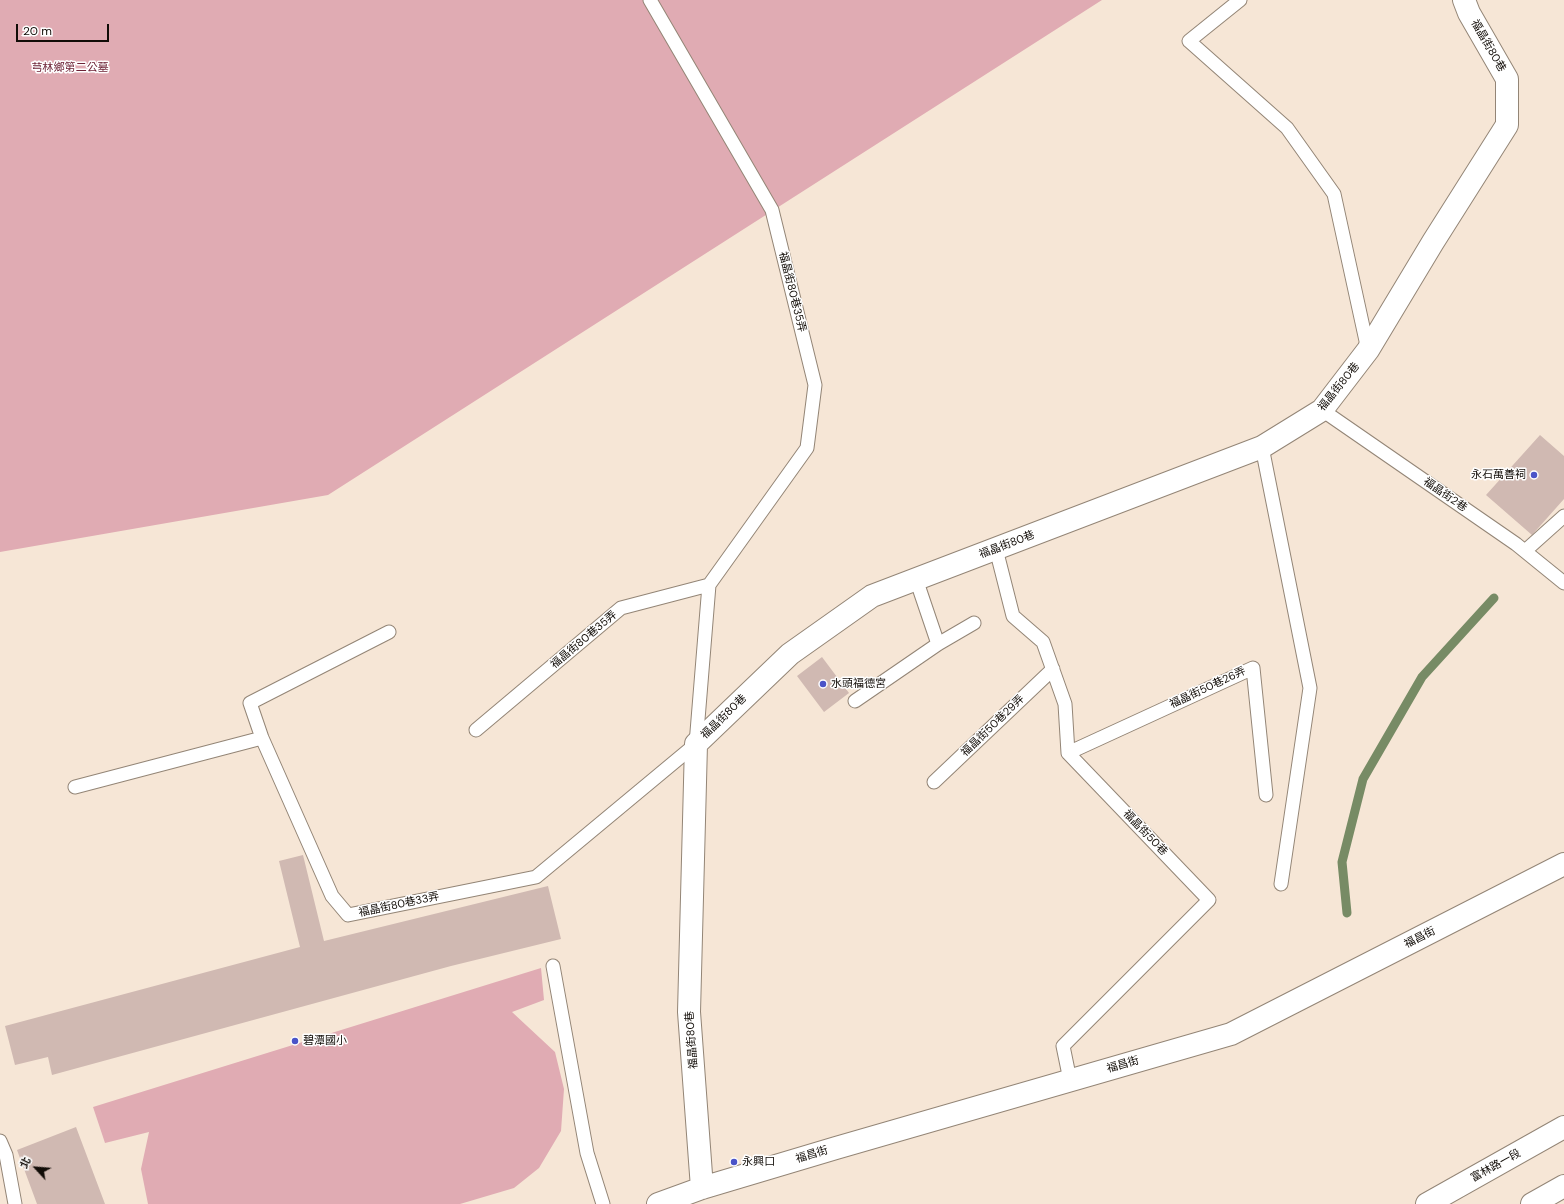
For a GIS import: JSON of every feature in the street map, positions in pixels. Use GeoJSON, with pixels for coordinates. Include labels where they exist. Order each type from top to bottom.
{"type":"FeatureCollection","features":[{"type":"Feature","properties":{"kind":"street","name":"福晶街80巷"},"geometry":{"type":"LineString","coordinates":[[702,1188],[689,1012],[696,744],[790,654],[872,596],[1262,447],[1322,410],[1368,350],[1508,125],[1507,79],[1469,13],[1464,0]]}},
{"type":"Feature","properties":{"kind":"street","name":"福昌街"},"geometry":{"type":"LineString","coordinates":[[658,1204],[702,1188],[1231,1034],[1564,864]]}},
{"type":"Feature","properties":{"kind":"street","name":"富林路一段"},"geometry":{"type":"LineString","coordinates":[[1427,1204],[1564,1127]]}},
{"type":"Feature","properties":{"kind":"street"},"geometry":{"type":"LineString","coordinates":[[1532,1204],[1564,1186]]}},
{"type":"Feature","properties":{"kind":"lane","name":"福晶街80巷35弄"},"geometry":{"type":"LineString","coordinates":[[476,730],[621,608],[709,585],[807,448],[815,385],[772,210],[650,0]]}},
{"type":"Feature","properties":{"kind":"lane"},"geometry":{"type":"LineString","coordinates":[[1240,0],[1189,41],[1287,128],[1334,194],[1368,350]]}},
{"type":"Feature","properties":{"kind":"lane","name":"福晶街2巷"},"geometry":{"type":"LineString","coordinates":[[1322,410],[1525,551],[1564,584]]}},
{"type":"Feature","properties":{"kind":"lane"},"geometry":{"type":"LineString","coordinates":[[1262,447],[1310,688],[1281,884]]}},
{"type":"Feature","properties":{"kind":"lane"},"geometry":{"type":"LineString","coordinates":[[1525,551],[1564,516]]}},
{"type":"Feature","properties":{"kind":"lane"},"geometry":{"type":"LineString","coordinates":[[996,549],[1013,616],[1043,642],[1066,704],[1068,753]]}},
{"type":"Feature","properties":{"kind":"lane"},"geometry":{"type":"LineString","coordinates":[[916,579],[938,644]]}},
{"type":"Feature","properties":{"kind":"lane"},"geometry":{"type":"LineString","coordinates":[[696,744],[709,585]]}},
{"type":"Feature","properties":{"kind":"lane"},"geometry":{"type":"LineString","coordinates":[[855,701],[938,644],[974,623]]}},
{"type":"Feature","properties":{"kind":"lane","name":"福晶街80巷33弄"},"geometry":{"type":"LineString","coordinates":[[389,632],[250,703],[262,738],[332,896],[348,915],[536,877],[696,744]]}},
{"type":"Feature","properties":{"kind":"lane","name":"福晶街50巷26弄"},"geometry":{"type":"LineString","coordinates":[[1068,753],[1253,668],[1266,795]]}},
{"type":"Feature","properties":{"kind":"lane","name":"福晶街50巷29弄"},"geometry":{"type":"LineString","coordinates":[[934,782],[1052,669]]}},
{"type":"Feature","properties":{"kind":"lane"},"geometry":{"type":"LineString","coordinates":[[75,787],[262,738]]}},
{"type":"Feature","properties":{"kind":"lane","name":"福晶街50巷"},"geometry":{"type":"LineString","coordinates":[[1068,753],[1210,900],[1063,1046],[1070,1080]]}},
{"type":"Feature","properties":{"kind":"lane"},"geometry":{"type":"LineString","coordinates":[[553,966],[587,1153],[603,1204]]}},
{"type":"Feature","properties":{"kind":"lane"},"geometry":{"type":"LineString","coordinates":[[0,1141],[6,1155],[15,1204]]}},
{"type":"Feature","properties":{"kind":"green space","name":"芎林鄉第二公墓"},"geometry":{"type":"Polygon","coordinates":[[[0,0],[1102,0],[328,495],[0,552],[0,0]]]}},
{"type":"Feature","properties":{"kind":"green space"},"geometry":{"type":"Polygon","coordinates":[[[541,968],[544,1000],[512,1012],[555,1052],[564,1089],[561,1131],[539,1168],[514,1188],[460,1204],[148,1204],[141,1169],[149,1132],[105,1143],[93,1107],[541,968]]]}},
{"type":"Feature","properties":{"kind":"building","name":"永石萬善祠"},"geometry":{"type":"Polygon","coordinates":[[[1540,435],[1564,456],[1564,499],[1532,535],[1486,495],[1540,435]]]}},
{"type":"Feature","properties":{"kind":"building","name":"水頭福德宮"},"geometry":{"type":"Polygon","coordinates":[[[822,657],[849,693],[824,712],[797,676],[822,657]]]}},
{"type":"Feature","properties":{"kind":"building"},"geometry":{"type":"Polygon","coordinates":[[[303,855],[324,941],[548,886],[561,939],[451,966],[52,1075],[48,1057],[15,1065],[5,1026],[300,947],[279,861],[303,855]]]}},
{"type":"Feature","properties":{"kind":"building"},"geometry":{"type":"Polygon","coordinates":[[[76,1127],[105,1204],[37,1204],[17,1150],[76,1127]]]}},
{"type":"Feature","properties":{"kind":"waterway"},"geometry":{"type":"LineString","coordinates":[[1347,913],[1342,862],[1363,779],[1422,677],[1494,598]]}},
{"type":"Feature","properties":{"kind":"place","name":"永石萬善祠"},"geometry":{"type":"Point","coordinates":[1534,475]}},
{"type":"Feature","properties":{"kind":"place","name":"水頭福德宮"},"geometry":{"type":"Point","coordinates":[823,684]}},
{"type":"Feature","properties":{"kind":"place","name":"碧潭國小"},"geometry":{"type":"Point","coordinates":[295,1041]}},
{"type":"Feature","properties":{"kind":"place","name":"永興口"},"geometry":{"type":"Point","coordinates":[734,1162]}}]}
